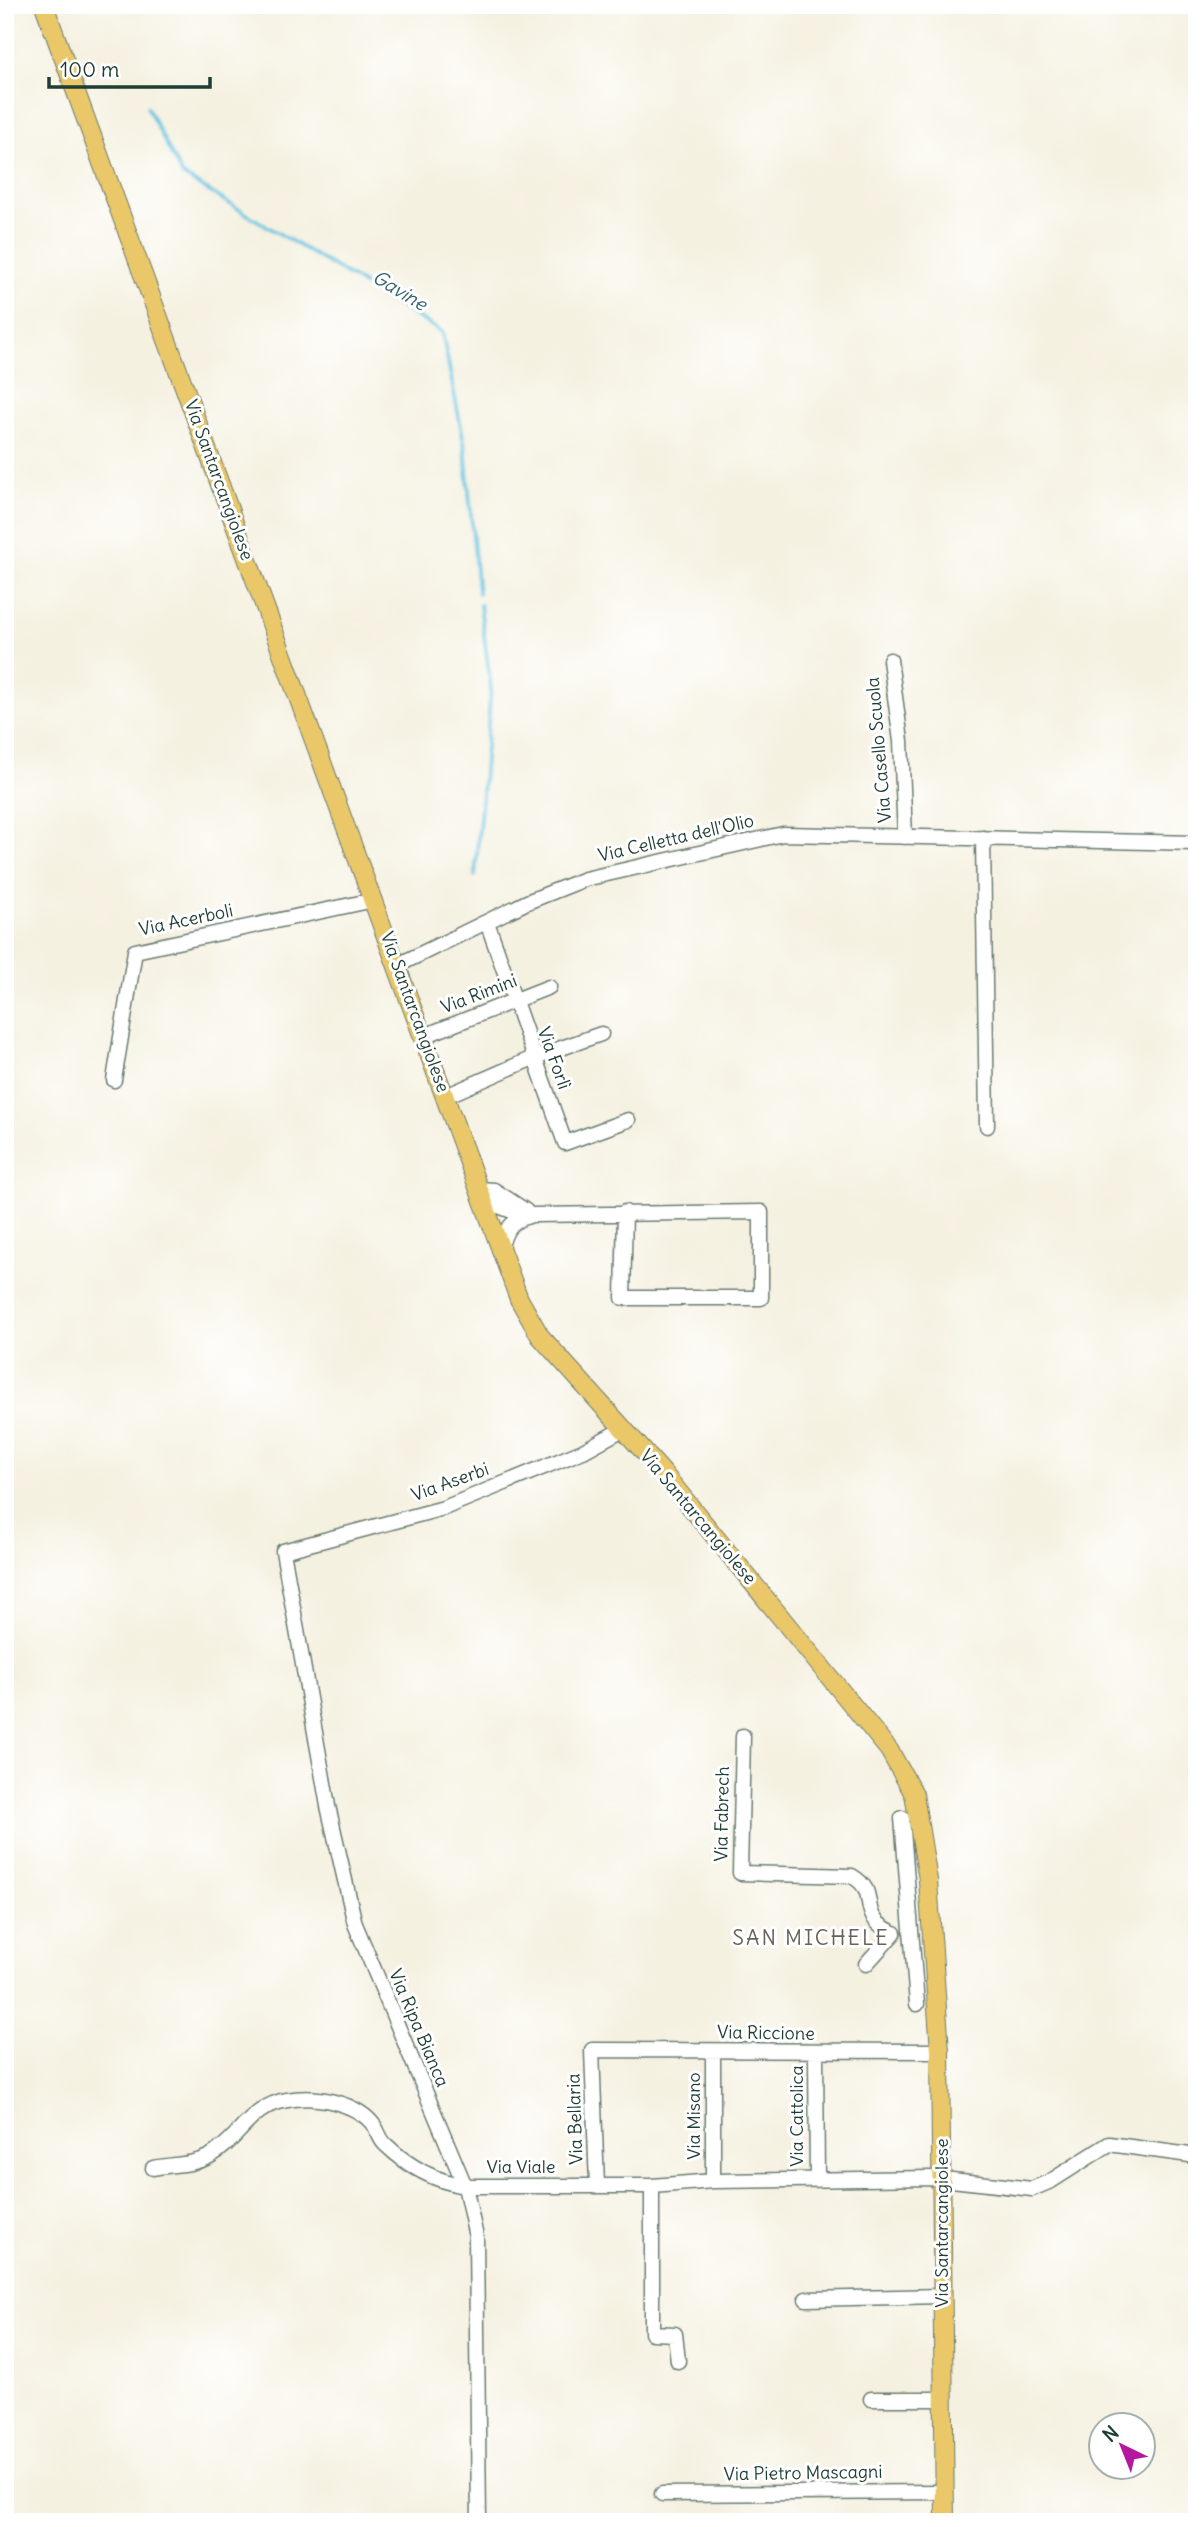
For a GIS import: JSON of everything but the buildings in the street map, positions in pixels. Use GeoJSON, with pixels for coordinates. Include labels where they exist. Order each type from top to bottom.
{"type":"FeatureCollection","features":[{"type":"Feature","properties":{"kind":"main road","name":"Via Santarcangiolese"},"geometry":{"type":"LineString","coordinates":[[44,5],[519,1299],[540,1336],[623,1429],[889,1750],[908,1780],[919,1810],[940,2051],[945,2522]]}},
{"type":"Feature","properties":{"kind":"street","name":"Via Casello Scuola"},"geometry":{"type":"LineString","coordinates":[[890,660],[901,741],[905,836]]}},
{"type":"Feature","properties":{"kind":"street","name":"Via Celletta dell'Olio"},"geometry":{"type":"LineString","coordinates":[[398,965],[585,878],[754,838],[783,834],[1197,843]]}},
{"type":"Feature","properties":{"kind":"street"},"geometry":{"type":"LineString","coordinates":[[982,838],[987,1126]]}},
{"type":"Feature","properties":{"kind":"street","name":"Via Acerboli"},"geometry":{"type":"LineString","coordinates":[[114,1080],[135,951],[374,900]]}},
{"type":"Feature","properties":{"kind":"street","name":"Via Forlì"},"geometry":{"type":"LineString","coordinates":[[487,922],[565,1143],[628,1120]]}},
{"type":"Feature","properties":{"kind":"street","name":"Via Rimini"},"geometry":{"type":"LineString","coordinates":[[424,1036],[549,988]]}},
{"type":"Feature","properties":{"kind":"street"},"geometry":{"type":"LineString","coordinates":[[446,1096],[533,1058],[601,1034]]}},
{"type":"Feature","properties":{"kind":"street"},"geometry":{"type":"LineString","coordinates":[[483,1195],[520,1214],[534,1215],[625,1212],[761,1212],[761,1298],[624,1298],[625,1212]]}},
{"type":"Feature","properties":{"kind":"street"},"geometry":{"type":"LineString","coordinates":[[500,1251],[503,1235],[511,1224],[534,1215]]}},
{"type":"Feature","properties":{"kind":"street","name":"Via Aserbi"},"geometry":{"type":"LineString","coordinates":[[283,1551],[444,1508],[583,1451],[623,1429]]}},
{"type":"Feature","properties":{"kind":"street","name":"Via Ripa Bianca"},"geometry":{"type":"LineString","coordinates":[[283,1551],[328,1806],[355,1924],[465,2186],[476,2237],[479,2522]]}},
{"type":"Feature","properties":{"kind":"street","name":"Via Fabrech"},"geometry":{"type":"LineString","coordinates":[[743,1736],[740,1872],[852,1876],[862,1882],[868,1892],[870,1917],[875,1924],[894,1933]]}},
{"type":"Feature","properties":{"kind":"street"},"geometry":{"type":"LineString","coordinates":[[902,1818],[917,2004]]}},
{"type":"Feature","properties":{"kind":"street"},"geometry":{"type":"LineString","coordinates":[[866,1964],[894,1933],[931,1925]]}},
{"type":"Feature","properties":{"kind":"street","name":"Via Riccione"},"geometry":{"type":"LineString","coordinates":[[592,2050],[816,2053],[940,2051]]}},
{"type":"Feature","properties":{"kind":"street","name":"Via Bellaria"},"geometry":{"type":"LineString","coordinates":[[592,2050],[597,2186]]}},
{"type":"Feature","properties":{"kind":"street","name":"Via Misano"},"geometry":{"type":"LineString","coordinates":[[713,2052],[713,2181]]}},
{"type":"Feature","properties":{"kind":"street","name":"Via Cattolica"},"geometry":{"type":"LineString","coordinates":[[816,2053],[817,2180]]}},
{"type":"Feature","properties":{"kind":"street","name":"Via Viale"},"geometry":{"type":"LineString","coordinates":[[153,2168],[192,2164],[212,2155],[255,2112],[285,2100],[318,2099],[358,2110],[375,2126],[382,2143],[404,2161],[439,2181],[465,2186],[652,2186],[713,2181],[943,2178],[1032,2189],[1051,2181],[1109,2144],[1197,2156]]}},
{"type":"Feature","properties":{"kind":"street"},"geometry":{"type":"LineString","coordinates":[[652,2186],[652,2333],[675,2334],[678,2361]]}},
{"type":"Feature","properties":{"kind":"street"},"geometry":{"type":"LineString","coordinates":[[806,2299],[943,2296]]}},
{"type":"Feature","properties":{"kind":"street"},"geometry":{"type":"LineString","coordinates":[[871,2399],[944,2399]]}},
{"type":"Feature","properties":{"kind":"street","name":"Via Pietro Mascagni"},"geometry":{"type":"LineString","coordinates":[[662,2494],[944,2492]]}},
{"type":"Feature","properties":{"kind":"waterway","name":"Gavine"},"geometry":{"type":"LineString","coordinates":[[147,107],[182,175],[442,332],[465,447],[478,593]]}},
{"type":"Feature","properties":{"kind":"waterway","name":"Gavine"},"geometry":{"type":"LineString","coordinates":[[475,876],[491,688],[480,605]]}},
{"type":"Feature","properties":{"kind":"district","name":"SAN MICHELE"},"geometry":{"type":"Point","coordinates":[811,1938]}}]}
